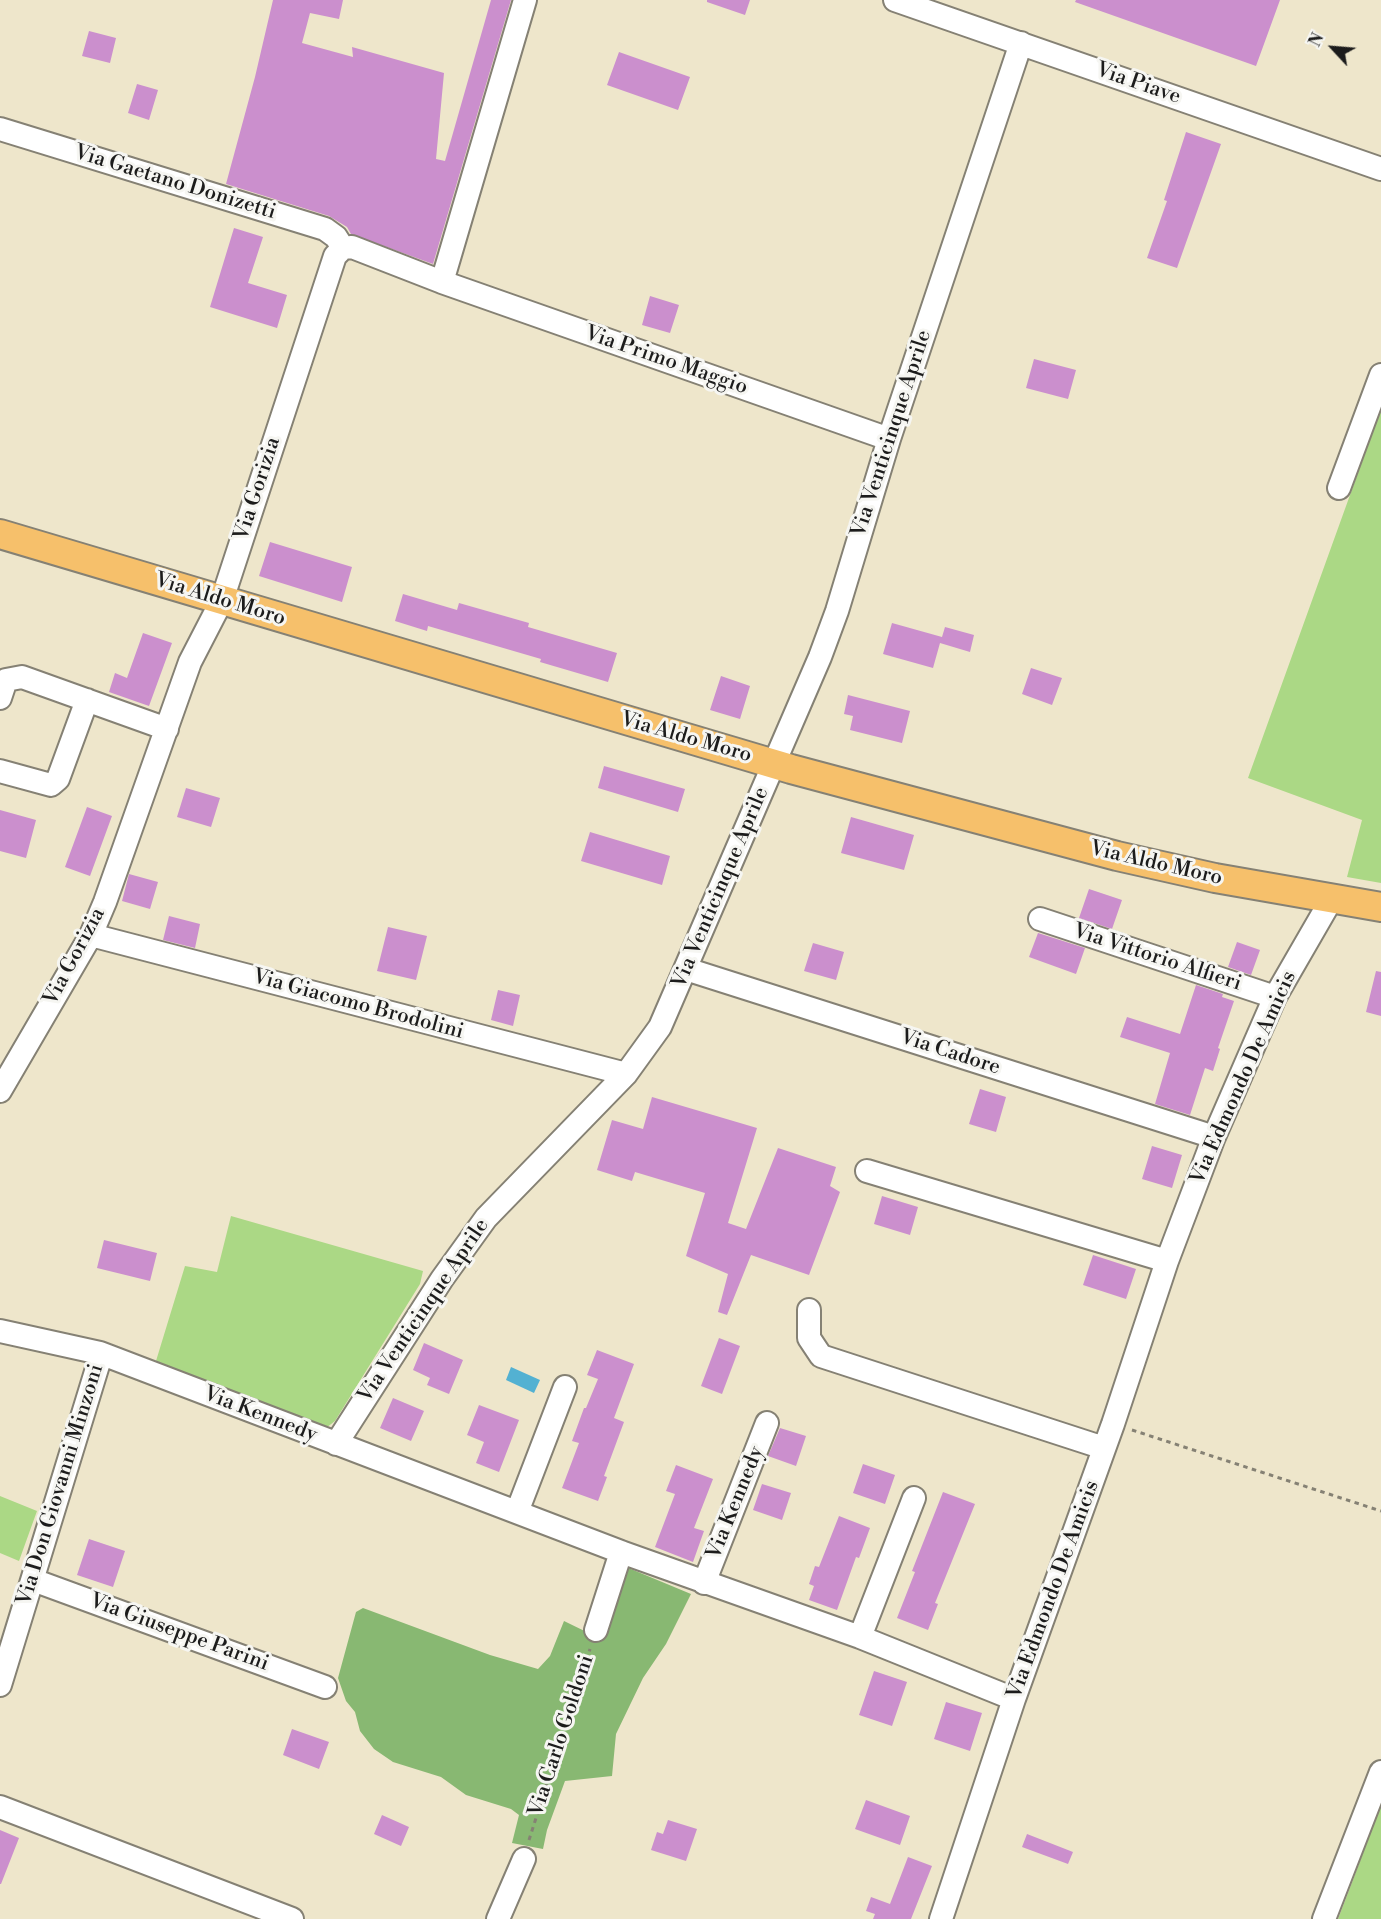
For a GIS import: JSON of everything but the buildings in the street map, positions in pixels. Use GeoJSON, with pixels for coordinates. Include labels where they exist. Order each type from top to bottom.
{"type":"FeatureCollection","features":[{"type":"Feature","properties":{"kind":"main road","name":"Via Aldo Moro"},"geometry":{"type":"LineString","coordinates":[[0,534],[774,764],[1117,855],[1215,878],[1381,908]]}},
{"type":"Feature","properties":{"kind":"street"},"geometry":{"type":"LineString","coordinates":[[343,248],[352,248],[442,282],[525,0]]}},
{"type":"Feature","properties":{"kind":"street","name":"Via Piave"},"geometry":{"type":"LineString","coordinates":[[895,0],[1381,169]]}},
{"type":"Feature","properties":{"kind":"street","name":"Via Venticinque Aprile"},"geometry":{"type":"LineString","coordinates":[[336,1444],[442,1279],[486,1218],[626,1074],[660,1027],[820,657],[837,611],[889,439],[1021,43]]}},
{"type":"Feature","properties":{"kind":"street","name":"Via Gaetano Donizetti"},"geometry":{"type":"LineString","coordinates":[[0,129],[325,229],[336,237],[343,248]]}},
{"type":"Feature","properties":{"kind":"street","name":"Via Gorizia"},"geometry":{"type":"LineString","coordinates":[[0,1091],[91,935],[105,902],[190,662],[222,600],[335,256],[343,248]]}},
{"type":"Feature","properties":{"kind":"street","name":"Via Primo Maggio"},"geometry":{"type":"LineString","coordinates":[[442,282],[889,439]]}},
{"type":"Feature","properties":{"kind":"street"},"geometry":{"type":"LineString","coordinates":[[1339,488],[1381,375]]}},
{"type":"Feature","properties":{"kind":"street"},"geometry":{"type":"LineString","coordinates":[[0,698],[6,680],[22,677],[167,729]]}},
{"type":"Feature","properties":{"kind":"street"},"geometry":{"type":"LineString","coordinates":[[0,771],[51,785],[58,779],[87,700]]}},
{"type":"Feature","properties":{"kind":"street","name":"Via Edmondo De Amicis"},"geometry":{"type":"LineString","coordinates":[[940,1919],[1014,1699],[1113,1424],[1167,1261],[1215,1137],[1275,997],[1331,900]]}},
{"type":"Feature","properties":{"kind":"street","name":"Via Vittorio Alfieri"},"geometry":{"type":"LineString","coordinates":[[1040,919],[1275,997]]}},
{"type":"Feature","properties":{"kind":"street","name":"Via Giacomo Brodolini"},"geometry":{"type":"LineString","coordinates":[[91,935],[626,1074]]}},
{"type":"Feature","properties":{"kind":"street","name":"Via Cadore"},"geometry":{"type":"LineString","coordinates":[[686,969],[1215,1137]]}},
{"type":"Feature","properties":{"kind":"street"},"geometry":{"type":"LineString","coordinates":[[867,1171],[1167,1261]]}},
{"type":"Feature","properties":{"kind":"street"},"geometry":{"type":"LineString","coordinates":[[809,1310],[809,1338],[820,1356],[1104,1448]]}},
{"type":"Feature","properties":{"kind":"street","name":"Via Kennedy"},"geometry":{"type":"LineString","coordinates":[[0,1330],[100,1353],[621,1552],[860,1637],[1014,1699]]}},
{"type":"Feature","properties":{"kind":"street","name":"Via Don Giovanni Minzoni"},"geometry":{"type":"LineString","coordinates":[[0,1685],[100,1353]]}},
{"type":"Feature","properties":{"kind":"street"},"geometry":{"type":"LineString","coordinates":[[517,1512],[565,1387]]}},
{"type":"Feature","properties":{"kind":"street","name":"Via Kennedy"},"geometry":{"type":"LineString","coordinates":[[704,1582],[767,1423]]}},
{"type":"Feature","properties":{"kind":"street"},"geometry":{"type":"LineString","coordinates":[[860,1637],[914,1498]]}},
{"type":"Feature","properties":{"kind":"street","name":"Via Carlo Goldoni"},"geometry":{"type":"LineString","coordinates":[[596,1630],[621,1552]]}},
{"type":"Feature","properties":{"kind":"street","name":"Via Giuseppe Parini"},"geometry":{"type":"LineString","coordinates":[[33,1580],[325,1687]]}},
{"type":"Feature","properties":{"kind":"street"},"geometry":{"type":"LineString","coordinates":[[1324,1919],[1381,1772]]}},
{"type":"Feature","properties":{"kind":"street"},"geometry":{"type":"LineString","coordinates":[[0,1808],[292,1919]]}},
{"type":"Feature","properties":{"kind":"street"},"geometry":{"type":"LineString","coordinates":[[498,1919],[524,1859]]}},
{"type":"Feature","properties":{"kind":"path"},"geometry":{"type":"LineString","coordinates":[[1113,1424],[1381,1511]]}},
{"type":"Feature","properties":{"kind":"path","name":"Via Carlo Goldoni"},"geometry":{"type":"LineString","coordinates":[[524,1859],[596,1630]]}},
{"type":"Feature","properties":{"kind":"green space"},"geometry":{"type":"Polygon","coordinates":[[[1381,409],[1381,883],[1347,877],[1362,820],[1248,778],[1381,409]]]}},
{"type":"Feature","properties":{"kind":"green space"},"geometry":{"type":"Polygon","coordinates":[[[231,1216],[423,1271],[420,1284],[335,1421],[326,1428],[156,1361],[185,1266],[217,1272],[231,1216]]]}},
{"type":"Feature","properties":{"kind":"green space"},"geometry":{"type":"Polygon","coordinates":[[[0,1496],[37,1511],[19,1561],[0,1553],[0,1496]]]}},
{"type":"Feature","properties":{"kind":"green space"},"geometry":{"type":"Polygon","coordinates":[[[626,1567],[691,1594],[666,1644],[643,1678],[616,1734],[612,1776],[565,1781],[547,1830],[543,1849],[512,1843],[519,1815],[511,1809],[466,1795],[441,1777],[393,1762],[374,1749],[360,1731],[355,1712],[346,1701],[338,1678],[356,1612],[363,1608],[490,1655],[538,1669],[550,1656],[564,1621],[603,1640],[626,1567]]]}},
{"type":"Feature","properties":{"kind":"green space"},"geometry":{"type":"Polygon","coordinates":[[[1381,1804],[1381,1919],[1338,1919],[1353,1880],[1381,1804]]]}},
{"type":"Feature","properties":{"kind":"water"},"geometry":{"type":"Polygon","coordinates":[[[511,1367],[540,1380],[534,1393],[506,1380],[511,1367]]]}}]}
